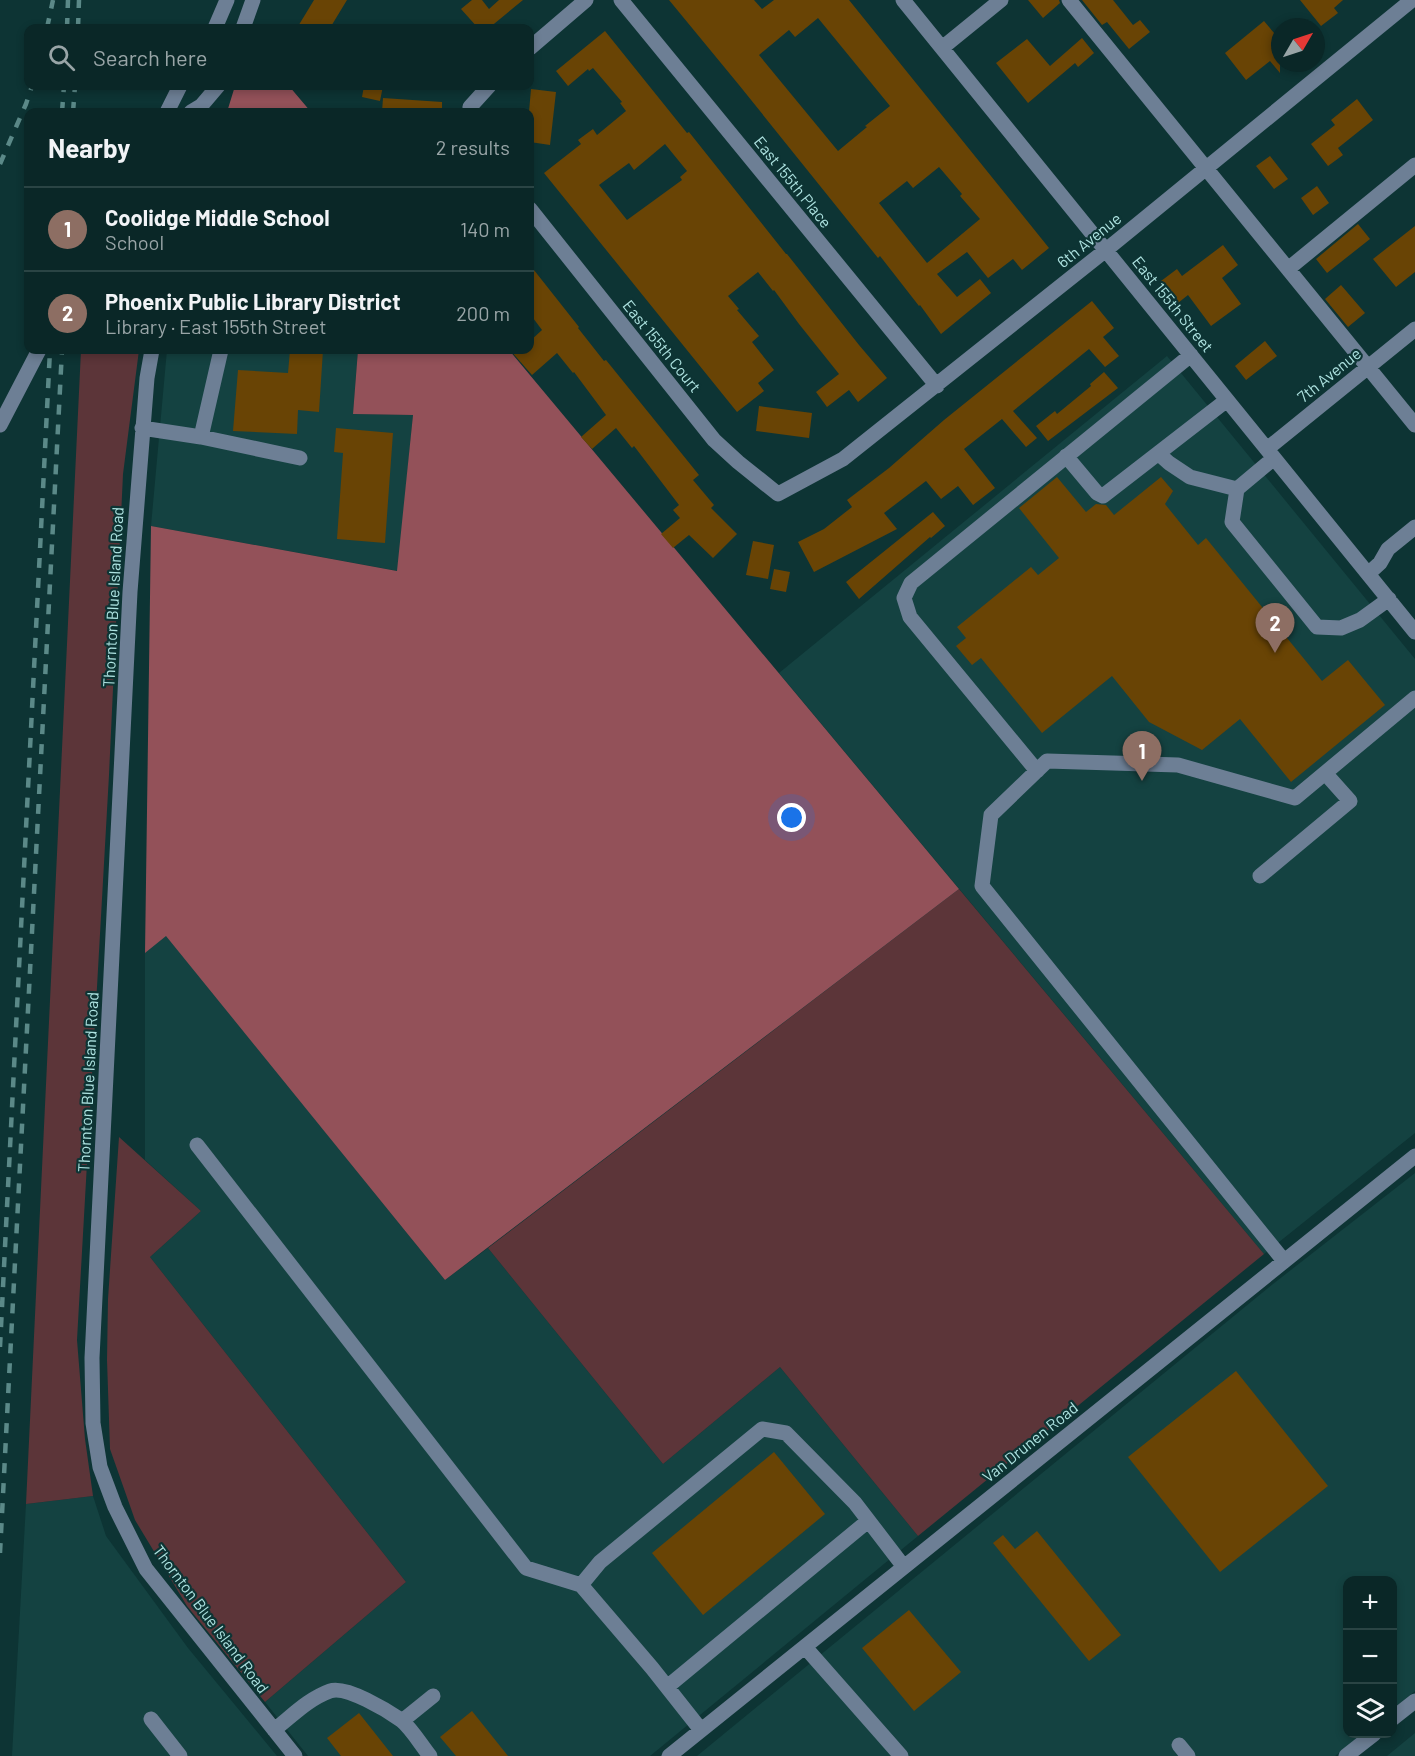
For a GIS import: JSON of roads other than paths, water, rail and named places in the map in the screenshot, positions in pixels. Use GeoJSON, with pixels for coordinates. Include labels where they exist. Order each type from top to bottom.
{"type":"FeatureCollection","features":[{"type":"Feature","properties":{"kind":"street"},"geometry":{"type":"LineString","coordinates":[[218,24],[227,0]]}},
{"type":"Feature","properties":{"kind":"street"},"geometry":{"type":"LineString","coordinates":[[244,24],[253,0]]}},
{"type":"Feature","properties":{"kind":"street"},"geometry":{"type":"LineString","coordinates":[[534,45],[586,0]]}},
{"type":"Feature","properties":{"kind":"street","name":"East 155th Place"},"geometry":{"type":"LineString","coordinates":[[621,0],[937,386]]}},
{"type":"Feature","properties":{"kind":"street","name":"East 155th Street"},"geometry":{"type":"LineString","coordinates":[[903,0],[1415,632]]}},
{"type":"Feature","properties":{"kind":"street"},"geometry":{"type":"LineString","coordinates":[[942,48],[1001,0]]}},
{"type":"Feature","properties":{"kind":"street"},"geometry":{"type":"LineString","coordinates":[[1069,0],[1415,424]]}},
{"type":"Feature","properties":{"kind":"street","name":"6th Avenue"},"geometry":{"type":"LineString","coordinates":[[778,494],[843,459],[937,386],[1412,0]]}},
{"type":"Feature","properties":{"kind":"street"},"geometry":{"type":"LineString","coordinates":[[169,108],[178,90]]}},
{"type":"Feature","properties":{"kind":"street"},"geometry":{"type":"LineString","coordinates":[[197,108],[201,90]]}},
{"type":"Feature","properties":{"kind":"street"},"geometry":{"type":"LineString","coordinates":[[199,108],[214,90]]}},
{"type":"Feature","properties":{"kind":"street"},"geometry":{"type":"LineString","coordinates":[[472,108],[486,90]]}},
{"type":"Feature","properties":{"kind":"street"},"geometry":{"type":"LineString","coordinates":[[1288,268],[1415,165]]}},
{"type":"Feature","properties":{"kind":"street","name":"East 155th Court"},"geometry":{"type":"LineString","coordinates":[[534,214],[714,440],[778,494]]}},
{"type":"Feature","properties":{"kind":"street","name":"7th Avenue"},"geometry":{"type":"LineString","coordinates":[[1237,489],[1270,454],[1368,367],[1415,329]]}},
{"type":"Feature","properties":{"kind":"street"},"geometry":{"type":"LineString","coordinates":[[0,424],[37,354]]}},
{"type":"Feature","properties":{"kind":"street","name":"Thornton Blue Island Road"},"geometry":{"type":"LineString","coordinates":[[151,354],[142,428],[130,592],[92,1358],[93,1423],[100,1467],[115,1507],[146,1569],[295,1756]]}},
{"type":"Feature","properties":{"kind":"street"},"geometry":{"type":"LineString","coordinates":[[201,438],[220,354]]}},
{"type":"Feature","properties":{"kind":"street"},"geometry":{"type":"LineString","coordinates":[[1037,771],[910,617],[904,598],[910,583],[1191,355]]}},
{"type":"Feature","properties":{"kind":"street"},"geometry":{"type":"LineString","coordinates":[[1066,456],[1097,493],[1103,496],[1227,400]]}},
{"type":"Feature","properties":{"kind":"street"},"geometry":{"type":"LineString","coordinates":[[142,428],[300,458]]}},
{"type":"Feature","properties":{"kind":"street"},"geometry":{"type":"LineString","coordinates":[[1159,454],[1190,477],[1237,489],[1232,522],[1317,627],[1341,628],[1360,620],[1389,599]]}},
{"type":"Feature","properties":{"kind":"street"},"geometry":{"type":"LineString","coordinates":[[1368,574],[1380,563],[1388,549],[1415,527]]}},
{"type":"Feature","properties":{"kind":"street"},"geometry":{"type":"LineString","coordinates":[[1284,1261],[982,886],[991,815],[1047,761],[1178,765],[1295,798],[1415,698]]}},
{"type":"Feature","properties":{"kind":"street"},"geometry":{"type":"LineString","coordinates":[[1260,876],[1350,801],[1325,772]]}},
{"type":"Feature","properties":{"kind":"street"},"geometry":{"type":"LineString","coordinates":[[197,1145],[526,1568],[581,1585],[700,1730]]}},
{"type":"Feature","properties":{"kind":"street","name":"Van Drunen Road"},"geometry":{"type":"LineString","coordinates":[[669,1756],[1415,1156]]}},
{"type":"Feature","properties":{"kind":"street"},"geometry":{"type":"LineString","coordinates":[[581,1585],[600,1562],[762,1429],[786,1433],[855,1503],[904,1567]]}},
{"type":"Feature","properties":{"kind":"street"},"geometry":{"type":"LineString","coordinates":[[667,1687],[868,1521]]}},
{"type":"Feature","properties":{"kind":"street"},"geometry":{"type":"LineString","coordinates":[[805,1647],[901,1756]]}},
{"type":"Feature","properties":{"kind":"street"},"geometry":{"type":"LineString","coordinates":[[274,1730],[309,1701],[333,1690],[343,1690],[359,1696],[402,1721],[430,1756]]}},
{"type":"Feature","properties":{"kind":"street"},"geometry":{"type":"LineString","coordinates":[[402,1721],[433,1696]]}},
{"type":"Feature","properties":{"kind":"street"},"geometry":{"type":"LineString","coordinates":[[1397,1715],[1415,1701]]}},
{"type":"Feature","properties":{"kind":"street"},"geometry":{"type":"LineString","coordinates":[[151,1719],[180,1756]]}},
{"type":"Feature","properties":{"kind":"street"},"geometry":{"type":"LineString","coordinates":[[1346,1756],[1369,1738]]}},
{"type":"Feature","properties":{"kind":"railway"},"geometry":{"type":"LineString","coordinates":[[48,24],[53,0]]}},
{"type":"Feature","properties":{"kind":"railway"},"geometry":{"type":"LineString","coordinates":[[67,24],[68,0]]}},
{"type":"Feature","properties":{"kind":"railway"},"geometry":{"type":"LineString","coordinates":[[78,24],[79,0]]}},
{"type":"Feature","properties":{"kind":"railway"},"geometry":{"type":"LineString","coordinates":[[24,108],[31,90]]}},
{"type":"Feature","properties":{"kind":"railway"},"geometry":{"type":"LineString","coordinates":[[62,108],[64,90]]}},
{"type":"Feature","properties":{"kind":"railway"},"geometry":{"type":"LineString","coordinates":[[73,108],[75,90]]}},
{"type":"Feature","properties":{"kind":"railway"},"geometry":{"type":"LineString","coordinates":[[0,164],[24,109]]}},
{"type":"Feature","properties":{"kind":"railway"},"geometry":{"type":"LineString","coordinates":[[0,1347],[50,354]]}},
{"type":"Feature","properties":{"kind":"railway"},"geometry":{"type":"LineString","coordinates":[[0,1553],[62,354]]}},
{"type":"Feature","properties":{"kind":"place","name":"Phoenix Public Library District"},"geometry":{"type":"Point","coordinates":[1275,653]}},
{"type":"Feature","properties":{"kind":"place","name":"Coolidge Middle School"},"geometry":{"type":"Point","coordinates":[1142,781]}}]}
